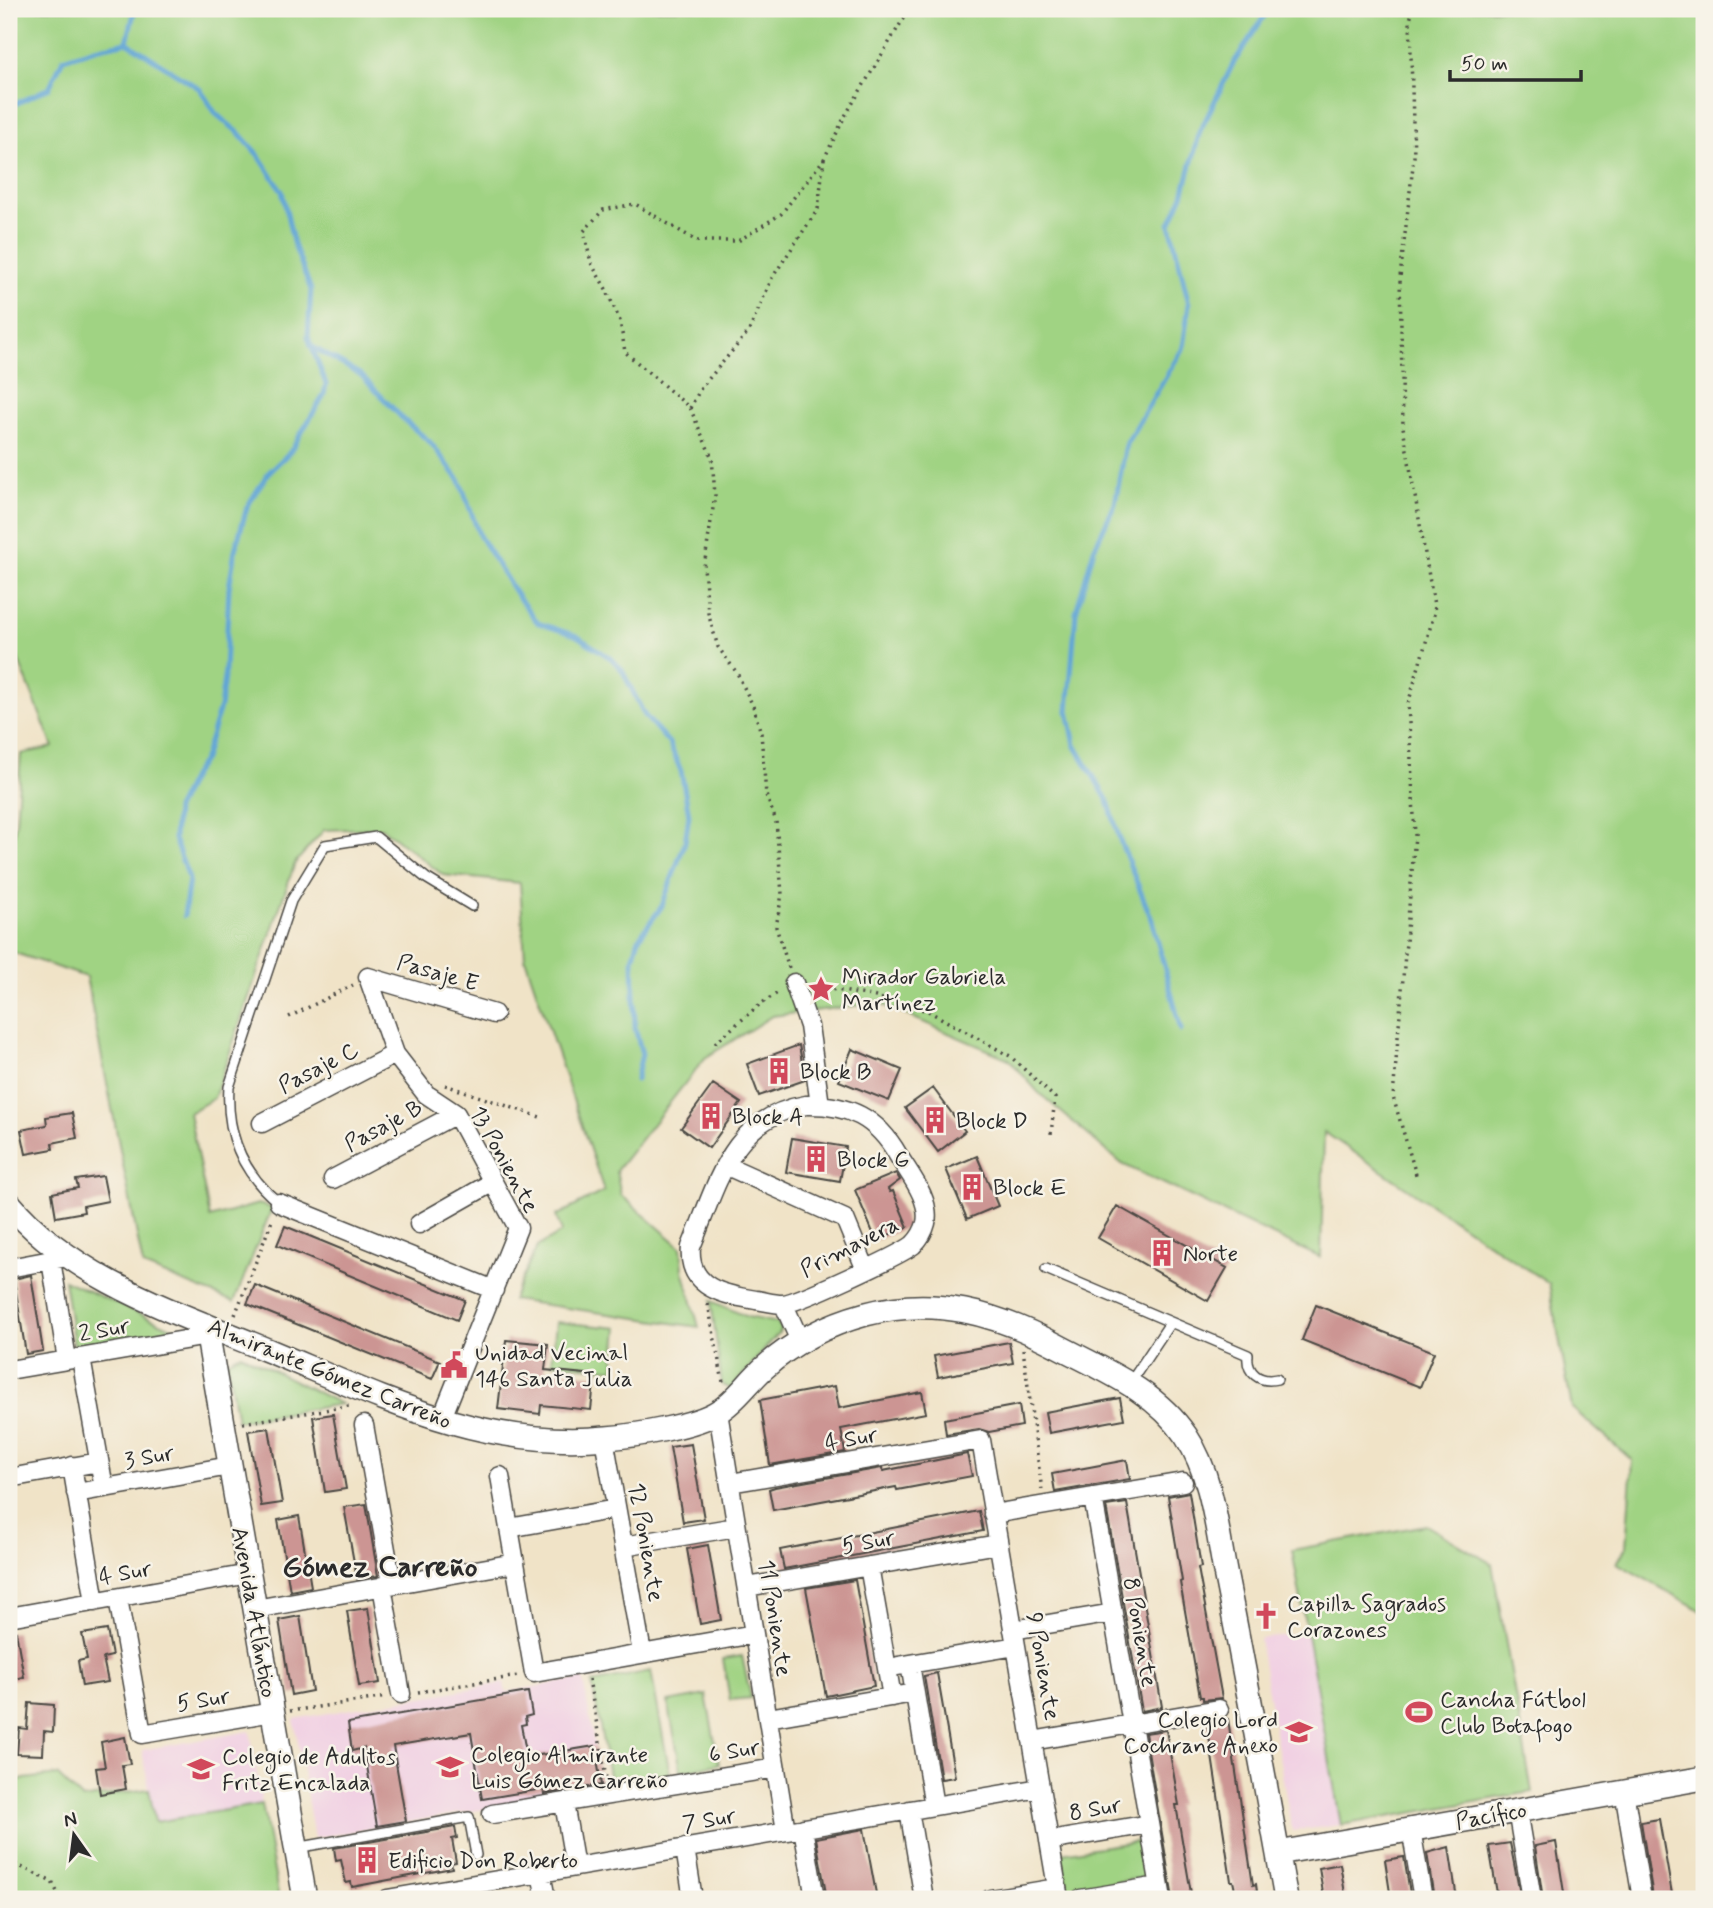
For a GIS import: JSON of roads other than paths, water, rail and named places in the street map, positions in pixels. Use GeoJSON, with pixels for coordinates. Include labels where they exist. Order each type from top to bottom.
{"type":"FeatureCollection","features":[{"type":"Feature","properties":{"kind":"street","name":"Pasaje E"},"geometry":{"type":"LineString","coordinates":[[368,977],[494,1014]]}},
{"type":"Feature","properties":{"kind":"street","name":"13 Poniente"},"geometry":{"type":"LineString","coordinates":[[368,977],[396,1054],[426,1094],[456,1114],[518,1228],[440,1420]]}},
{"type":"Feature","properties":{"kind":"street"},"geometry":{"type":"LineString","coordinates":[[794,983],[809,1026],[820,1105]]}},
{"type":"Feature","properties":{"kind":"street","name":"Pasaje C"},"geometry":{"type":"LineString","coordinates":[[262,1123],[396,1054]]}},
{"type":"Feature","properties":{"kind":"street","name":"Primavera"},"geometry":{"type":"LineString","coordinates":[[820,1105],[851,1111],[877,1126],[887,1136],[926,1205],[926,1222],[915,1243],[866,1270],[784,1305],[732,1296],[705,1284],[699,1279],[691,1263],[691,1247],[725,1165],[745,1134],[767,1117],[793,1107],[820,1105]]}},
{"type":"Feature","properties":{"kind":"street","name":"Pasaje B"},"geometry":{"type":"LineString","coordinates":[[333,1179],[456,1114]]}},
{"type":"Feature","properties":{"kind":"street"},"geometry":{"type":"LineString","coordinates":[[725,1165],[845,1219],[866,1270]]}},
{"type":"Feature","properties":{"kind":"street"},"geometry":{"type":"LineString","coordinates":[[419,1224],[493,1182]]}},
{"type":"Feature","properties":{"kind":"street","name":"Almirante Gómez Carreño"},"geometry":{"type":"LineString","coordinates":[[9,1203],[60,1258],[214,1332],[440,1420],[492,1433],[576,1440],[662,1429],[718,1412],[764,1368],[800,1341],[845,1320],[868,1313],[917,1307],[965,1310],[1020,1326],[1130,1383],[1174,1421],[1192,1447],[1205,1475],[1251,1703],[1286,1899]]}},
{"type":"Feature","properties":{"kind":"street"},"geometry":{"type":"LineString","coordinates":[[279,1203],[494,1290]]}},
{"type":"Feature","properties":{"kind":"street"},"geometry":{"type":"LineString","coordinates":[[9,1268],[60,1258],[74,1359],[104,1488]]}},
{"type":"Feature","properties":{"kind":"street","name":"Primavera"},"geometry":{"type":"LineString","coordinates":[[784,1305],[800,1341]]}},
{"type":"Feature","properties":{"kind":"street","name":"2 Sur"},"geometry":{"type":"LineString","coordinates":[[9,1370],[214,1332]]}},
{"type":"Feature","properties":{"kind":"street","name":"Avenida Atlántico"},"geometry":{"type":"LineString","coordinates":[[214,1332],[223,1426],[305,1899]]}},
{"type":"Feature","properties":{"kind":"street","name":"11 Poniente"},"geometry":{"type":"LineString","coordinates":[[718,1412],[776,1768],[815,1899]]}},
{"type":"Feature","properties":{"kind":"street"},"geometry":{"type":"LineString","coordinates":[[364,1425],[401,1694]]}},
{"type":"Feature","properties":{"kind":"street","name":"12 Poniente"},"geometry":{"type":"LineString","coordinates":[[604,1438],[642,1653]]}},
{"type":"Feature","properties":{"kind":"street","name":"4 Sur"},"geometry":{"type":"LineString","coordinates":[[730,1483],[981,1440]]}},
{"type":"Feature","properties":{"kind":"street","name":"9 Poniente"},"geometry":{"type":"LineString","coordinates":[[981,1440],[1058,1894]]}},
{"type":"Feature","properties":{"kind":"street","name":"3 Sur"},"geometry":{"type":"LineString","coordinates":[[9,1478],[99,1462]]}},
{"type":"Feature","properties":{"kind":"street"},"geometry":{"type":"LineString","coordinates":[[72,1466],[95,1602]]}},
{"type":"Feature","properties":{"kind":"street","name":"3 Sur"},"geometry":{"type":"LineString","coordinates":[[76,1493],[230,1466]]}},
{"type":"Feature","properties":{"kind":"street"},"geometry":{"type":"LineString","coordinates":[[500,1476],[534,1672],[754,1634]]}},
{"type":"Feature","properties":{"kind":"street"},"geometry":{"type":"LineString","coordinates":[[993,1514],[1183,1482]]}},
{"type":"Feature","properties":{"kind":"street","name":"8 Poniente"},"geometry":{"type":"LineString","coordinates":[[1093,1497],[1160,1892]]}},
{"type":"Feature","properties":{"kind":"street"},"geometry":{"type":"LineString","coordinates":[[509,1528],[617,1509]]}},
{"type":"Feature","properties":{"kind":"street"},"geometry":{"type":"LineString","coordinates":[[623,1546],[736,1527]]}},
{"type":"Feature","properties":{"kind":"street","name":"5 Sur"},"geometry":{"type":"LineString","coordinates":[[747,1587],[998,1544]]}},
{"type":"Feature","properties":{"kind":"street"},"geometry":{"type":"LineString","coordinates":[[255,1609],[515,1563]]}},
{"type":"Feature","properties":{"kind":"street"},"geometry":{"type":"LineString","coordinates":[[869,1566],[892,1697]]}},
{"type":"Feature","properties":{"kind":"street","name":"4 Sur"},"geometry":{"type":"LineString","coordinates":[[9,1617],[249,1574]]}},
{"type":"Feature","properties":{"kind":"street","name":"5 Sur"},"geometry":{"type":"LineString","coordinates":[[118,1598],[142,1734],[273,1712]]}},
{"type":"Feature","properties":{"kind":"street"},"geometry":{"type":"LineString","coordinates":[[887,1668],[1113,1613]]}},
{"type":"Feature","properties":{"kind":"street"},"geometry":{"type":"LineString","coordinates":[[909,1664],[934,1806]]}},
{"type":"Feature","properties":{"kind":"street","name":"6 Sur"},"geometry":{"type":"LineString","coordinates":[[768,1718],[914,1693]]}},
{"type":"Feature","properties":{"kind":"street"},"geometry":{"type":"LineString","coordinates":[[1032,1741],[1219,1709]]}},
{"type":"Feature","properties":{"kind":"street","name":"6 Sur"},"geometry":{"type":"LineString","coordinates":[[492,1814],[776,1768]]}},
{"type":"Feature","properties":{"kind":"street","name":"Pacífico"},"geometry":{"type":"LineString","coordinates":[[1278,1853],[1704,1778]]}},
{"type":"Feature","properties":{"kind":"street","name":"7 Sur"},"geometry":{"type":"LineString","coordinates":[[387,1899],[432,1895],[575,1867],[1040,1788]]}},
{"type":"Feature","properties":{"kind":"street"},"geometry":{"type":"LineString","coordinates":[[1623,1791],[1642,1899]]}},
{"type":"Feature","properties":{"kind":"street"},"geometry":{"type":"LineString","coordinates":[[564,1802],[575,1867]]}},
{"type":"Feature","properties":{"kind":"street"},"geometry":{"type":"LineString","coordinates":[[909,1810],[924,1899]]}},
{"type":"Feature","properties":{"kind":"street"},"geometry":{"type":"LineString","coordinates":[[1517,1810],[1532,1899]]}},
{"type":"Feature","properties":{"kind":"street","name":"8 Sur"},"geometry":{"type":"LineString","coordinates":[[1049,1841],[1149,1824]]}},
{"type":"Feature","properties":{"kind":"street"},"geometry":{"type":"LineString","coordinates":[[1411,1829],[1423,1899]]}},
{"type":"Feature","properties":{"kind":"street"},"geometry":{"type":"LineString","coordinates":[[685,1848],[693,1899]]}},
{"type":"Feature","properties":{"kind":"street"},"geometry":{"type":"LineString","coordinates":[[541,1873],[546,1899]]}},
{"type":"Feature","properties":{"kind":"street"},"geometry":{"type":"LineString","coordinates":[[1080,1899],[1160,1892]]}},
{"type":"Feature","properties":{"kind":"street"},"geometry":{"type":"LineString","coordinates":[[990,1899],[1058,1894]]}},
{"type":"Feature","properties":{"kind":"lane"},"geometry":{"type":"LineString","coordinates":[[279,1203],[253,1178],[236,1147],[229,1117],[229,1087],[291,901],[324,845],[376,837],[426,878],[472,906]]}},
{"type":"Feature","properties":{"kind":"lane"},"geometry":{"type":"LineString","coordinates":[[1045,1269],[1248,1355],[1249,1367],[1256,1376],[1267,1381],[1277,1379]]}},
{"type":"Feature","properties":{"kind":"lane"},"geometry":{"type":"LineString","coordinates":[[1130,1383],[1170,1323]]}},
{"type":"Feature","properties":{"kind":"lane"},"geometry":{"type":"LineString","coordinates":[[296,1848],[469,1816],[476,1855]]}},
{"type":"Feature","properties":{"kind":"waterway"},"geometry":{"type":"LineString","coordinates":[[135,9],[127,42],[200,89],[216,114],[238,132],[259,156],[282,191],[293,242],[311,290],[308,337],[326,384],[324,395],[290,452],[268,473],[247,507],[235,550],[229,588],[225,670],[220,707],[204,759],[176,809],[174,839],[189,879],[184,916]]}},
{"type":"Feature","properties":{"kind":"waterway"},"geometry":{"type":"LineString","coordinates":[[1181,1030],[1152,920],[1121,843],[1108,801],[1075,745],[1068,711],[1076,612],[1094,549],[1115,504],[1126,444],[1183,348],[1189,304],[1170,224],[1183,195],[1200,131],[1233,64],[1269,9]]}},
{"type":"Feature","properties":{"kind":"waterway"},"geometry":{"type":"LineString","coordinates":[[9,107],[49,88],[63,59],[127,42]]}},
{"type":"Feature","properties":{"kind":"waterway"},"geometry":{"type":"LineString","coordinates":[[311,346],[361,375],[405,421],[430,442],[460,481],[480,537],[538,623],[577,636],[612,659],[622,670],[645,716],[669,743],[681,771],[689,815],[685,842],[662,906],[639,938],[633,959],[635,1028],[642,1054],[636,1080]]}},
{"type":"Feature","properties":{"kind":"place","name":"Mirador Gabriela Martínez"},"geometry":{"type":"Point","coordinates":[821,989]}},
{"type":"Feature","properties":{"kind":"place","name":"Block B"},"geometry":{"type":"Point","coordinates":[779,1071]}},
{"type":"Feature","properties":{"kind":"place","name":"Block A"},"geometry":{"type":"Point","coordinates":[711,1116]}},
{"type":"Feature","properties":{"kind":"place","name":"Block D"},"geometry":{"type":"Point","coordinates":[935,1120]}},
{"type":"Feature","properties":{"kind":"place","name":"Block G"},"geometry":{"type":"Point","coordinates":[816,1159]}},
{"type":"Feature","properties":{"kind":"place","name":"Block E"},"geometry":{"type":"Point","coordinates":[972,1187]}},
{"type":"Feature","properties":{"kind":"place","name":"Norte"},"geometry":{"type":"Point","coordinates":[1162,1253]}},
{"type":"Feature","properties":{"kind":"place","name":"Unidad Vecinal 146 Santa Julia"},"geometry":{"type":"Point","coordinates":[454,1365]}},
{"type":"Feature","properties":{"kind":"place","name":"Capilla Sagrados Corazones"},"geometry":{"type":"Point","coordinates":[1266,1616]}},
{"type":"Feature","properties":{"kind":"place","name":"Cancha Fútbol Club Botafogo"},"geometry":{"type":"Point","coordinates":[1419,1712]}},
{"type":"Feature","properties":{"kind":"place","name":"Colegio Lord Cochrane Anexo"},"geometry":{"type":"Point","coordinates":[1299,1732]}},
{"type":"Feature","properties":{"kind":"place","name":"Colegio Almirante Luis Gómez Carreño"},"geometry":{"type":"Point","coordinates":[450,1767]}},
{"type":"Feature","properties":{"kind":"place","name":"Colegio de Adultos Fritz Encalada"},"geometry":{"type":"Point","coordinates":[201,1769]}},
{"type":"Feature","properties":{"kind":"place","name":"Edificio Don Roberto"},"geometry":{"type":"Point","coordinates":[367,1860]}},
{"type":"Feature","properties":{"kind":"district","name":"Gómez Carreño"},"geometry":{"type":"Point","coordinates":[380,1566]}}]}
